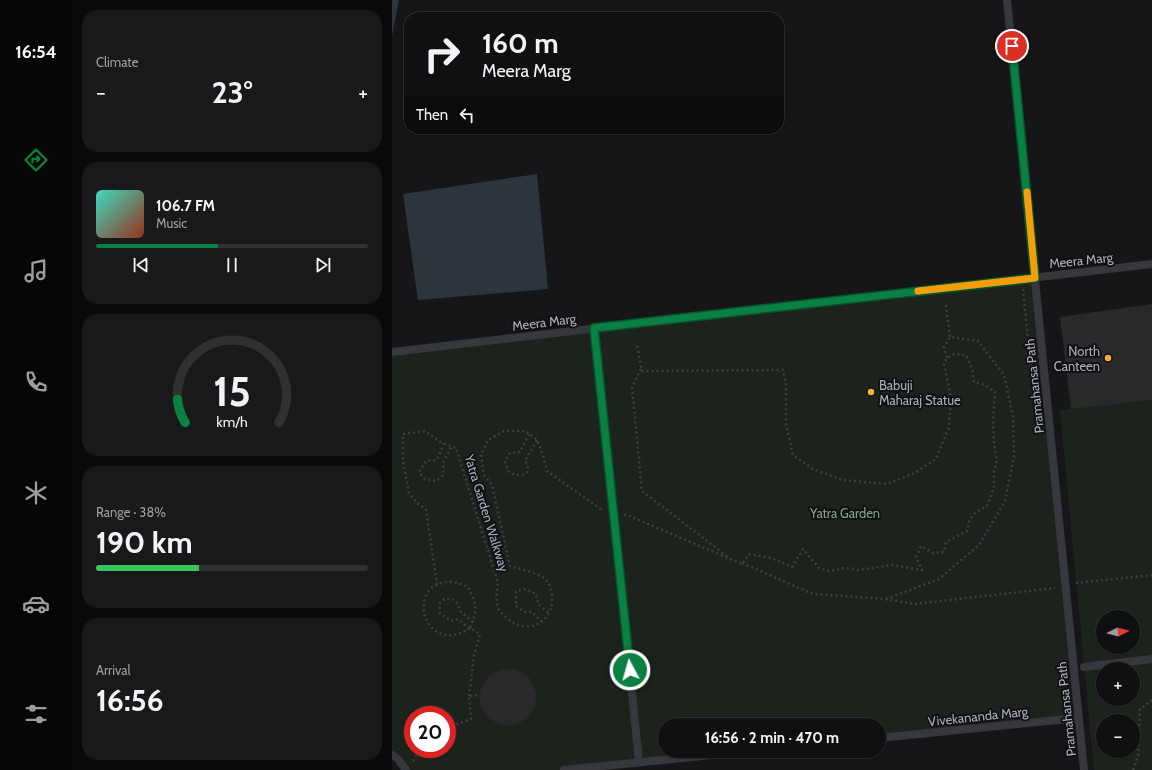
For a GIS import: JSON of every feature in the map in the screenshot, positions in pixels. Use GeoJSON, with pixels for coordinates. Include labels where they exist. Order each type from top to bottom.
{"type":"FeatureCollection","features":[{"type":"Feature","properties":{"kind":"lane","name":"Pramahansa Path"},"geometry":{"type":"LineString","coordinates":[[1007,0],[1084,770]]}},
{"type":"Feature","properties":{"kind":"lane","name":"Meera Marg"},"geometry":{"type":"LineString","coordinates":[[392,352],[1152,264]]}},
{"type":"Feature","properties":{"kind":"lane"},"geometry":{"type":"LineString","coordinates":[[594,328],[639,762]]}},
{"type":"Feature","properties":{"kind":"lane"},"geometry":{"type":"LineString","coordinates":[[1084,667],[1152,659]]}},
{"type":"Feature","properties":{"kind":"lane","name":"Vivekananda Marg"},"geometry":{"type":"LineString","coordinates":[[886,737],[1078,718]]}},
{"type":"Feature","properties":{"kind":"lane"},"geometry":{"type":"LineString","coordinates":[[392,755],[403,764],[406,770]]}},
{"type":"Feature","properties":{"kind":"lane"},"geometry":{"type":"LineString","coordinates":[[564,770],[680,758]]}},
{"type":"Feature","properties":{"kind":"path"},"geometry":{"type":"LineString","coordinates":[[946,305],[950,337],[944,348],[947,358]]}},
{"type":"Feature","properties":{"kind":"path"},"geometry":{"type":"LineString","coordinates":[[885,599],[939,579],[979,545],[1005,501],[1014,458],[1013,416],[1004,375],[978,341],[950,337]]}},
{"type":"Feature","properties":{"kind":"path"},"geometry":{"type":"LineString","coordinates":[[637,345],[642,369],[632,387],[642,491],[731,559],[742,564],[749,554],[771,558],[792,567],[803,549],[820,568],[829,572],[845,568],[858,570],[892,565],[922,570],[916,557],[921,546],[933,553],[944,552],[946,542],[967,531],[970,519],[975,513],[987,506],[994,488],[994,472],[997,461],[994,444],[993,422],[995,392],[985,385],[974,382],[972,368],[966,355],[954,354],[947,358],[944,364],[951,398],[949,427],[936,459],[915,473],[887,484],[842,480],[813,469],[793,455],[786,424],[786,385],[783,370],[642,371],[642,369]]}},
{"type":"Feature","properties":{"kind":"path","name":"Yatra Garden Walkway"},"geometry":{"type":"LineString","coordinates":[[437,584],[426,509],[417,503],[409,494],[403,461],[403,434],[425,431],[444,443],[456,448],[498,583],[496,598],[499,611],[512,623],[533,627],[545,620],[549,613],[553,605],[552,590],[545,579],[527,571],[510,566],[492,485],[484,475],[481,455],[488,440],[504,431],[526,431],[537,440]]}},
{"type":"Feature","properties":{"kind":"path"},"geometry":{"type":"LineString","coordinates":[[529,434],[520,452],[510,453],[505,461],[508,471],[522,475],[527,472],[528,466],[525,461],[537,440]]}},
{"type":"Feature","properties":{"kind":"path"},"geometry":{"type":"LineString","coordinates":[[537,440],[547,471],[608,514],[627,515],[813,594],[885,599],[914,604],[1066,587]]}},
{"type":"Feature","properties":{"kind":"path"},"geometry":{"type":"LineString","coordinates":[[444,443],[437,460],[426,461],[420,472],[425,479],[436,481],[444,474],[443,463],[452,446]]}},
{"type":"Feature","properties":{"kind":"path"},"geometry":{"type":"LineString","coordinates":[[1076,583],[1152,576]]}},
{"type":"Feature","properties":{"kind":"path"},"geometry":{"type":"LineString","coordinates":[[452,582],[467,586],[475,602],[475,615],[470,628],[452,635],[441,634],[430,628],[424,615],[423,603],[427,592],[437,584],[452,582]]}},
{"type":"Feature","properties":{"kind":"path"},"geometry":{"type":"LineString","coordinates":[[542,622],[532,612],[524,612],[516,606],[516,591],[526,589],[536,594],[538,604],[549,613]]}},
{"type":"Feature","properties":{"kind":"path"},"geometry":{"type":"LineString","coordinates":[[456,725],[471,719],[469,696],[474,656],[480,634],[458,619],[451,621],[440,613],[438,604],[444,599],[452,599],[458,604],[460,611],[473,622]]}},
{"type":"Feature","properties":{"kind":"path"},"geometry":{"type":"LineString","coordinates":[[469,696],[480,695]]}},
{"type":"Feature","properties":{"kind":"path"},"geometry":{"type":"LineString","coordinates":[[1133,770],[1138,756],[1140,709],[1152,700]]}},
{"type":"Feature","properties":{"kind":"green space","name":"Yatra Garden"},"geometry":{"type":"Polygon","coordinates":[[[1035,278],[1078,718],[886,737],[886,718],[658,718],[658,758],[683,758],[564,770],[406,770],[392,755],[392,352],[1035,278]]]}},
{"type":"Feature","properties":{"kind":"green space"},"geometry":{"type":"Polygon","coordinates":[[[1152,400],[1152,770],[1094,770],[1060,410],[1152,400]]]}},
{"type":"Feature","properties":{"kind":"shaded area"},"geometry":{"type":"Polygon","coordinates":[[[392,0],[399,0],[392,36],[392,0]]]}},
{"type":"Feature","properties":{"kind":"shaded area"},"geometry":{"type":"Polygon","coordinates":[[[537,174],[548,289],[418,300],[403,194],[537,174]]]}},
{"type":"Feature","properties":{"kind":"building","name":"North Canteen"},"geometry":{"type":"Polygon","coordinates":[[[1152,304],[1152,400],[1071,409],[1060,317],[1152,304]]]}},
{"type":"Feature","properties":{"kind":"building"},"geometry":{"type":"Polygon","coordinates":[[[508,669],[519,671],[528,677],[534,686],[536,697],[534,708],[528,717],[519,723],[508,725],[497,723],[488,717],[482,708],[480,697],[482,686],[488,677],[497,671],[508,669]]]}},
{"type":"Feature","properties":{"kind":"slow traffic"},"geometry":{"type":"LineString","coordinates":[[918,291],[1035,278],[1027,192]]}},
{"type":"Feature","properties":{"kind":"place","name":"North Canteen"},"geometry":{"type":"Point","coordinates":[1108,358]}},
{"type":"Feature","properties":{"kind":"place","name":"Babuji Maharaj Statue"},"geometry":{"type":"Point","coordinates":[871,392]}},
{"type":"Feature","properties":{"kind":"route"},"geometry":{"type":"LineString","coordinates":[[630,670],[594,328],[1035,278],[1012,46]]}}]}
